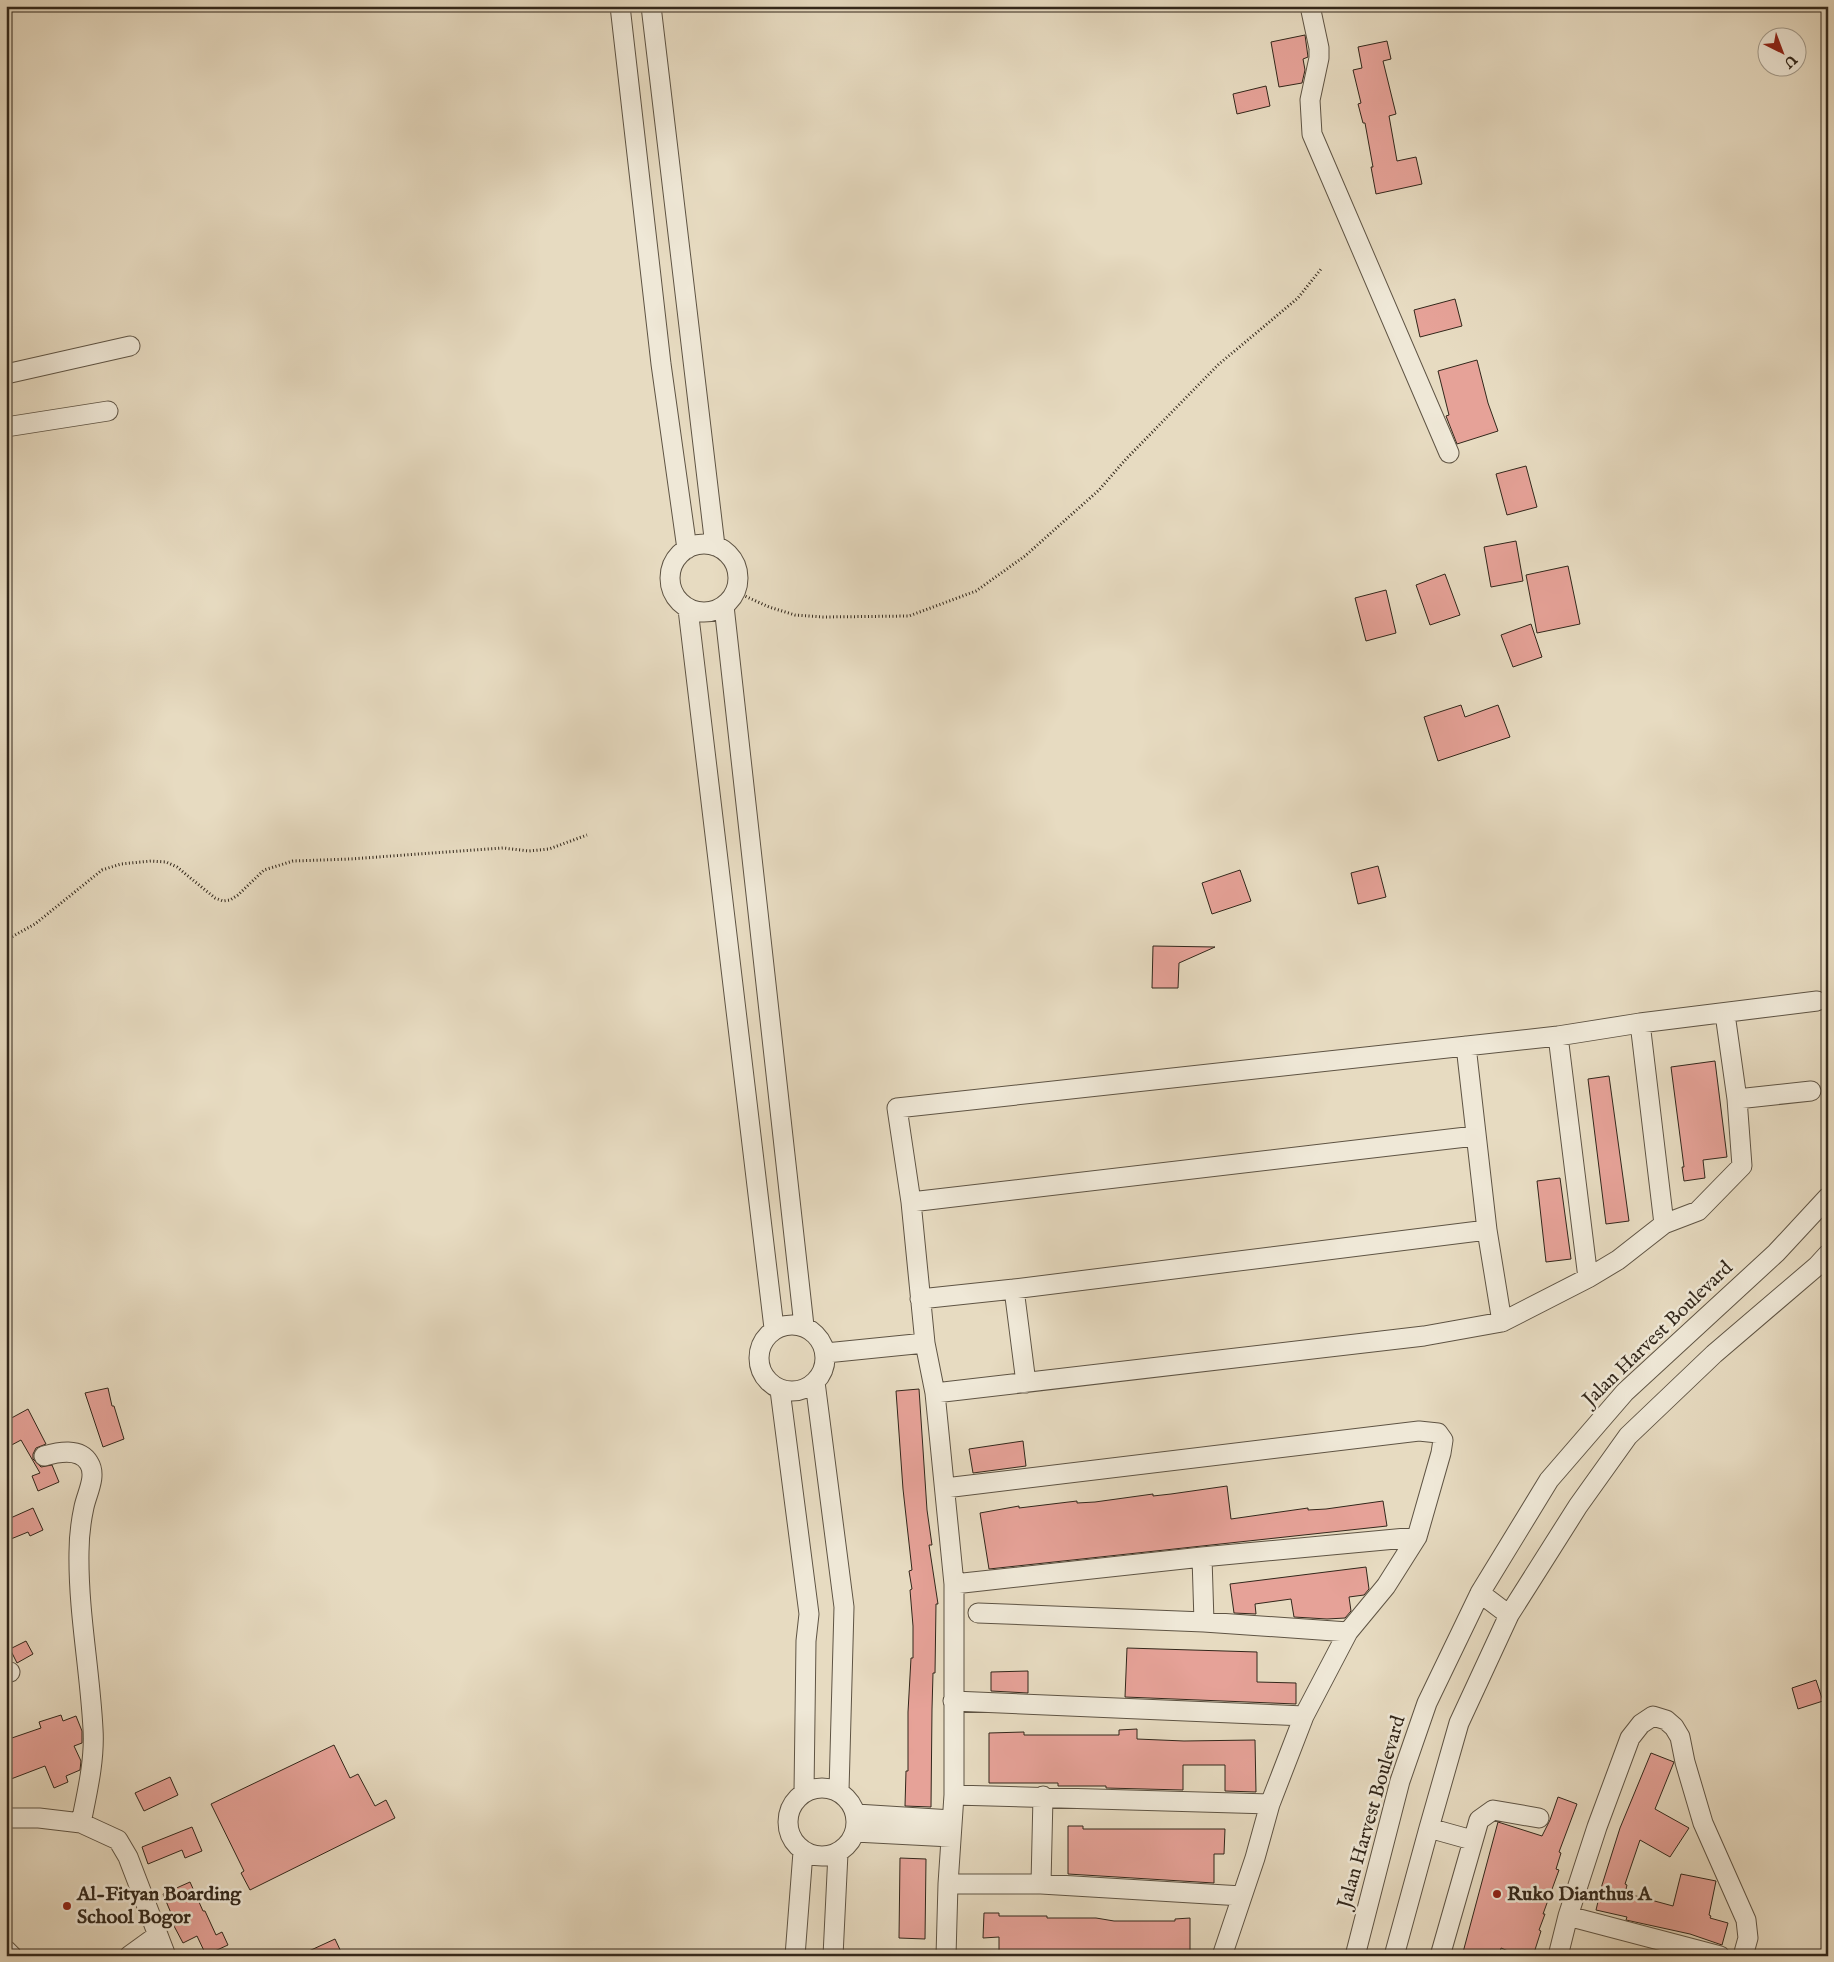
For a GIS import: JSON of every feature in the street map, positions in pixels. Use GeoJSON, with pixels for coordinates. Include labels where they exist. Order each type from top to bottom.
{"type":"FeatureCollection","features":[{"type":"Feature","properties":{"kind":"street"},"geometry":{"type":"LineString","coordinates":[[620,6],[661,364],[687,549]]}},
{"type":"Feature","properties":{"kind":"street"},"geometry":{"type":"LineString","coordinates":[[650,6],[715,546]]}},
{"type":"Feature","properties":{"kind":"street"},"geometry":{"type":"LineString","coordinates":[[1310,6],[1319,48],[1319,58],[1310,100],[1312,134],[1449,453]]}},
{"type":"Feature","properties":{"kind":"street"},"geometry":{"type":"LineString","coordinates":[[6,374],[130,346]]}},
{"type":"Feature","properties":{"kind":"street"},"geometry":{"type":"LineString","coordinates":[[6,427],[108,411]]}},
{"type":"Feature","properties":{"kind":"street"},"geometry":{"type":"LineString","coordinates":[[730,599],[706,613],[688,609],[675,597],[669,580],[674,562],[687,549],[701,545],[715,546],[730,556],[738,573],[730,599],[804,1326]]}},
{"type":"Feature","properties":{"kind":"street"},"geometry":{"type":"LineString","coordinates":[[688,609],[774,1328]]}},
{"type":"Feature","properties":{"kind":"street"},"geometry":{"type":"LineString","coordinates":[[946,1956],[948,1884],[954,1794],[954,1584],[935,1393],[925,1343],[910,1202],[897,1108],[1558,1036],[1640,1023],[1725,1014],[1817,1001]]}},
{"type":"Feature","properties":{"kind":"street"},"geometry":{"type":"LineString","coordinates":[[935,1393],[1424,1336],[1502,1322],[1588,1278],[1618,1260],[1664,1224],[1698,1211],[1742,1166],[1737,1099],[1725,1014]]}},
{"type":"Feature","properties":{"kind":"street"},"geometry":{"type":"LineString","coordinates":[[1640,1023],[1664,1224]]}},
{"type":"Feature","properties":{"kind":"street"},"geometry":{"type":"LineString","coordinates":[[1558,1036],[1588,1278]]}},
{"type":"Feature","properties":{"kind":"street"},"geometry":{"type":"LineString","coordinates":[[1466,1046],[1487,1230],[1502,1322]]}},
{"type":"Feature","properties":{"kind":"street"},"geometry":{"type":"LineString","coordinates":[[1737,1099],[1810,1091]]}},
{"type":"Feature","properties":{"kind":"street"},"geometry":{"type":"LineString","coordinates":[[910,1202],[1475,1136]]}},
{"type":"Feature","properties":{"kind":"street","name":"Jalan Harvest Boulevard"},"geometry":{"type":"LineString","coordinates":[[1355,1956],[1406,1764],[1427,1703],[1480,1593],[1550,1480],[1625,1392],[1776,1253],[1828,1196]]}},
{"type":"Feature","properties":{"kind":"street"},"geometry":{"type":"LineString","coordinates":[[920,1299],[1487,1230]]}},
{"type":"Feature","properties":{"kind":"street"},"geometry":{"type":"LineString","coordinates":[[1394,1956],[1428,1828],[1459,1723],[1509,1615],[1578,1506],[1628,1436],[1714,1354],[1828,1254]]}},
{"type":"Feature","properties":{"kind":"street"},"geometry":{"type":"LineString","coordinates":[[1014,1289],[1026,1383]]}},
{"type":"Feature","properties":{"kind":"street"},"geometry":{"type":"LineString","coordinates":[[789,1324],[804,1326],[814,1332],[822,1341],[826,1352],[824,1368],[815,1382],[799,1391],[780,1390],[764,1378],[758,1361],[762,1342],[774,1328],[789,1324]]}},
{"type":"Feature","properties":{"kind":"street"},"geometry":{"type":"LineString","coordinates":[[826,1352],[925,1343]]}},
{"type":"Feature","properties":{"kind":"street"},"geometry":{"type":"LineString","coordinates":[[815,1382],[844,1606],[839,1791]]}},
{"type":"Feature","properties":{"kind":"street"},"geometry":{"type":"LineString","coordinates":[[780,1390],[809,1614],[806,1641],[804,1792]]}},
{"type":"Feature","properties":{"kind":"street"},"geometry":{"type":"LineString","coordinates":[[945,1488],[1419,1431],[1438,1433],[1443,1440],[1417,1537],[1386,1586],[1348,1632],[1304,1716],[1270,1804],[1222,1956]]}},
{"type":"Feature","properties":{"kind":"street"},"geometry":{"type":"LineString","coordinates":[[44,1456],[59,1452],[74,1453],[84,1457],[91,1470],[91,1481],[84,1507],[79,1550],[82,1610],[93,1730],[91,1762],[81,1823]]}},
{"type":"Feature","properties":{"kind":"street"},"geometry":{"type":"LineString","coordinates":[[954,1584],[1202,1557],[1417,1537]]}},
{"type":"Feature","properties":{"kind":"street"},"geometry":{"type":"LineString","coordinates":[[1202,1557],[1204,1622]]}},
{"type":"Feature","properties":{"kind":"street"},"geometry":{"type":"LineString","coordinates":[[1480,1593],[1509,1615]]}},
{"type":"Feature","properties":{"kind":"street"},"geometry":{"type":"LineString","coordinates":[[978,1613],[1204,1622],[1348,1632]]}},
{"type":"Feature","properties":{"kind":"street"},"geometry":{"type":"LineString","coordinates":[[953,1701],[1304,1716]]}},
{"type":"Feature","properties":{"kind":"street"},"geometry":{"type":"LineString","coordinates":[[1558,1956],[1568,1916],[1597,1827],[1630,1738],[1640,1724],[1652,1716],[1666,1720],[1674,1727],[1680,1737],[1685,1762],[1703,1823],[1746,1920],[1748,1938],[1743,1956]]}},
{"type":"Feature","properties":{"kind":"street"},"geometry":{"type":"LineString","coordinates":[[821,1787],[839,1791],[850,1800],[856,1814],[855,1832],[849,1844],[838,1853],[820,1857],[803,1852],[791,1839],[787,1822],[791,1805],[804,1792],[821,1787]]}},
{"type":"Feature","properties":{"kind":"street"},"geometry":{"type":"LineString","coordinates":[[954,1794],[1270,1804]]}},
{"type":"Feature","properties":{"kind":"street"},"geometry":{"type":"LineString","coordinates":[[1041,1884],[1043,1796]]}},
{"type":"Feature","properties":{"kind":"street"},"geometry":{"type":"LineString","coordinates":[[1440,1956],[1479,1820],[1493,1810],[1539,1818]]}},
{"type":"Feature","properties":{"kind":"street"},"geometry":{"type":"LineString","coordinates":[[856,1814],[952,1829]]}},
{"type":"Feature","properties":{"kind":"street"},"geometry":{"type":"LineString","coordinates":[[6,1818],[39,1818],[81,1823],[118,1840],[128,1857],[166,1956]]}},
{"type":"Feature","properties":{"kind":"street"},"geometry":{"type":"LineString","coordinates":[[1428,1828],[1472,1840]]}},
{"type":"Feature","properties":{"kind":"street"},"geometry":{"type":"LineString","coordinates":[[855,1832],[952,1829]]}},
{"type":"Feature","properties":{"kind":"street"},"geometry":{"type":"LineString","coordinates":[[795,1956],[803,1852]]}},
{"type":"Feature","properties":{"kind":"street"},"geometry":{"type":"LineString","coordinates":[[833,1956],[838,1853]]}},
{"type":"Feature","properties":{"kind":"street"},"geometry":{"type":"LineString","coordinates":[[948,1884],[1041,1884],[1242,1896]]}},
{"type":"Feature","properties":{"kind":"street"},"geometry":{"type":"LineString","coordinates":[[1568,1916],[1720,1956]]}},
{"type":"Feature","properties":{"kind":"street"},"geometry":{"type":"LineString","coordinates":[[129,1956],[158,1935]]}},
{"type":"Feature","properties":{"kind":"street"},"geometry":{"type":"LineString","coordinates":[[6,1950],[12,1956]]}},
{"type":"Feature","properties":{"kind":"path"},"geometry":{"type":"LineString","coordinates":[[730,599],[796,614],[823,617],[908,616],[976,591],[1025,556],[1099,490],[1212,371],[1298,298],[1321,269]]}},
{"type":"Feature","properties":{"kind":"path"},"geometry":{"type":"LineString","coordinates":[[6,940],[35,924],[102,870],[121,864],[152,861],[166,862],[177,867],[214,898],[223,901],[230,900],[238,895],[264,870],[293,861],[350,859],[503,848],[529,851],[557,846],[587,835]]}},
{"type":"Feature","properties":{"kind":"building"},"geometry":{"type":"Polygon","coordinates":[[[1305,35],[1308,57],[1303,59],[1305,70],[1302,83],[1279,87],[1271,42],[1305,35]]]}},
{"type":"Feature","properties":{"kind":"building"},"geometry":{"type":"Polygon","coordinates":[[[1387,41],[1391,59],[1383,61],[1396,114],[1389,116],[1397,161],[1416,157],[1422,184],[1376,194],[1365,123],[1363,123],[1358,104],[1361,103],[1353,70],[1362,68],[1358,47],[1387,41]]]}},
{"type":"Feature","properties":{"kind":"building"},"geometry":{"type":"Polygon","coordinates":[[[1266,86],[1270,106],[1237,114],[1233,94],[1266,86]]]}},
{"type":"Feature","properties":{"kind":"building"},"geometry":{"type":"Polygon","coordinates":[[[1455,299],[1462,326],[1420,337],[1414,310],[1455,299]]]}},
{"type":"Feature","properties":{"kind":"building"},"geometry":{"type":"Polygon","coordinates":[[[1477,360],[1488,403],[1498,431],[1457,444],[1446,416],[1449,415],[1438,371],[1477,360]]]}},
{"type":"Feature","properties":{"kind":"building"},"geometry":{"type":"Polygon","coordinates":[[[1526,466],[1537,507],[1507,515],[1496,474],[1526,466]]]}},
{"type":"Feature","properties":{"kind":"building"},"geometry":{"type":"Polygon","coordinates":[[[1516,541],[1523,581],[1491,587],[1484,547],[1516,541]]]}},
{"type":"Feature","properties":{"kind":"building"},"geometry":{"type":"Polygon","coordinates":[[[1568,566],[1580,624],[1537,633],[1526,575],[1568,566]]]}},
{"type":"Feature","properties":{"kind":"building"},"geometry":{"type":"Polygon","coordinates":[[[1445,574],[1460,615],[1430,625],[1416,585],[1445,574]]]}},
{"type":"Feature","properties":{"kind":"building"},"geometry":{"type":"Polygon","coordinates":[[[1386,590],[1396,633],[1366,641],[1355,598],[1386,590]]]}},
{"type":"Feature","properties":{"kind":"building"},"geometry":{"type":"Polygon","coordinates":[[[1531,624],[1542,657],[1513,667],[1501,635],[1531,624]]]}},
{"type":"Feature","properties":{"kind":"building"},"geometry":{"type":"Polygon","coordinates":[[[1461,705],[1465,717],[1498,705],[1510,737],[1438,761],[1424,717],[1461,705]]]}},
{"type":"Feature","properties":{"kind":"building"},"geometry":{"type":"Polygon","coordinates":[[[1378,866],[1386,897],[1358,904],[1351,873],[1378,866]]]}},
{"type":"Feature","properties":{"kind":"building"},"geometry":{"type":"Polygon","coordinates":[[[1240,870],[1251,901],[1212,914],[1202,883],[1240,870]]]}},
{"type":"Feature","properties":{"kind":"building"},"geometry":{"type":"Polygon","coordinates":[[[1153,946],[1215,947],[1179,963],[1178,988],[1152,988],[1153,946]]]}},
{"type":"Feature","properties":{"kind":"building"},"geometry":{"type":"Polygon","coordinates":[[[1715,1061],[1727,1157],[1703,1160],[1705,1178],[1684,1181],[1682,1167],[1684,1167],[1671,1067],[1715,1061]]]}},
{"type":"Feature","properties":{"kind":"building"},"geometry":{"type":"Polygon","coordinates":[[[1609,1076],[1629,1221],[1606,1224],[1588,1079],[1609,1076]]]}},
{"type":"Feature","properties":{"kind":"building"},"geometry":{"type":"Polygon","coordinates":[[[1560,1178],[1571,1259],[1546,1262],[1537,1181],[1560,1178]]]}},
{"type":"Feature","properties":{"kind":"building"},"geometry":{"type":"Polygon","coordinates":[[[108,1388],[112,1406],[114,1406],[124,1439],[103,1447],[85,1393],[108,1388]]]}},
{"type":"Feature","properties":{"kind":"building"},"geometry":{"type":"Polygon","coordinates":[[[919,1389],[927,1510],[932,1545],[929,1545],[938,1604],[936,1604],[935,1673],[933,1673],[931,1807],[905,1806],[906,1771],[908,1771],[908,1712],[911,1658],[913,1658],[910,1590],[912,1589],[909,1571],[912,1570],[903,1489],[896,1391],[919,1389]]]}},
{"type":"Feature","properties":{"kind":"building"},"geometry":{"type":"Polygon","coordinates":[[[28,1409],[46,1444],[36,1448],[33,1459],[41,1467],[52,1465],[59,1482],[38,1491],[32,1476],[40,1473],[21,1440],[6,1448],[6,1421],[28,1409]]]}},
{"type":"Feature","properties":{"kind":"building"},"geometry":{"type":"Polygon","coordinates":[[[1023,1441],[1026,1466],[973,1473],[969,1449],[1023,1441]]]}},
{"type":"Feature","properties":{"kind":"building"},"geometry":{"type":"Polygon","coordinates":[[[1227,1486],[1231,1519],[1308,1508],[1308,1510],[1326,1509],[1383,1501],[1387,1526],[989,1569],[980,1513],[1019,1506],[1019,1508],[1077,1501],[1077,1503],[1095,1502],[1227,1486]]]}},
{"type":"Feature","properties":{"kind":"building"},"geometry":{"type":"Polygon","coordinates":[[[33,1508],[43,1530],[30,1536],[28,1532],[6,1541],[6,1520],[33,1508]]]}},
{"type":"Feature","properties":{"kind":"building"},"geometry":{"type":"Polygon","coordinates":[[[1366,1567],[1369,1589],[1364,1595],[1349,1597],[1351,1611],[1345,1618],[1294,1617],[1291,1599],[1255,1604],[1256,1614],[1234,1613],[1230,1584],[1366,1567]]]}},
{"type":"Feature","properties":{"kind":"building"},"geometry":{"type":"Polygon","coordinates":[[[26,1641],[33,1654],[17,1663],[10,1649],[26,1641]]]}},
{"type":"Feature","properties":{"kind":"building"},"geometry":{"type":"Polygon","coordinates":[[[1127,1648],[1257,1652],[1257,1682],[1296,1683],[1296,1704],[1125,1697],[1127,1648]]]}},
{"type":"Feature","properties":{"kind":"building"},"geometry":{"type":"Polygon","coordinates":[[[1028,1671],[1028,1693],[991,1691],[991,1672],[1028,1671]]]}},
{"type":"Feature","properties":{"kind":"building"},"geometry":{"type":"Polygon","coordinates":[[[1816,1680],[1823,1701],[1798,1709],[1792,1688],[1816,1680]]]}},
{"type":"Feature","properties":{"kind":"building"},"geometry":{"type":"Polygon","coordinates":[[[61,1715],[63,1721],[76,1716],[82,1731],[82,1743],[74,1746],[81,1761],[80,1770],[66,1776],[68,1782],[54,1788],[45,1766],[11,1779],[6,1767],[6,1740],[41,1728],[39,1722],[61,1715]]]}},
{"type":"Feature","properties":{"kind":"building"},"geometry":{"type":"Polygon","coordinates":[[[1137,1729],[1137,1739],[1184,1741],[1255,1740],[1256,1792],[1225,1791],[1225,1765],[1183,1765],[1183,1790],[1106,1788],[1106,1786],[1058,1786],[1058,1783],[989,1783],[989,1733],[1024,1732],[1024,1735],[1119,1735],[1119,1730],[1137,1729]]]}},
{"type":"Feature","properties":{"kind":"building"},"geometry":{"type":"Polygon","coordinates":[[[334,1745],[350,1778],[358,1774],[375,1806],[386,1800],[395,1818],[250,1890],[241,1873],[244,1871],[211,1804],[334,1745]]]}},
{"type":"Feature","properties":{"kind":"building"},"geometry":{"type":"Polygon","coordinates":[[[1651,1753],[1674,1762],[1655,1809],[1689,1828],[1670,1857],[1640,1840],[1625,1884],[1627,1885],[1625,1893],[1673,1906],[1681,1874],[1716,1881],[1709,1915],[1711,1916],[1710,1918],[1728,1923],[1722,1945],[1690,1934],[1626,1920],[1627,1917],[1596,1910],[1620,1828],[1651,1753]]]}},
{"type":"Feature","properties":{"kind":"building"},"geometry":{"type":"Polygon","coordinates":[[[170,1777],[178,1795],[144,1811],[135,1793],[170,1777]]]}},
{"type":"Feature","properties":{"kind":"building"},"geometry":{"type":"Polygon","coordinates":[[[1558,1797],[1577,1804],[1559,1852],[1561,1853],[1556,1869],[1559,1870],[1543,1914],[1545,1914],[1533,1956],[1520,1956],[1501,1948],[1499,1956],[1462,1956],[1498,1822],[1542,1836],[1558,1797]]]}},
{"type":"Feature","properties":{"kind":"building"},"geometry":{"type":"Polygon","coordinates":[[[1068,1826],[1083,1826],[1083,1829],[1225,1829],[1224,1854],[1214,1854],[1214,1883],[1068,1874],[1068,1826]]]}},
{"type":"Feature","properties":{"kind":"building"},"geometry":{"type":"Polygon","coordinates":[[[192,1827],[202,1851],[185,1858],[182,1850],[148,1864],[142,1847],[192,1827]]]}},
{"type":"Feature","properties":{"kind":"building"},"geometry":{"type":"Polygon","coordinates":[[[900,1858],[926,1859],[925,1939],[899,1938],[900,1858]]]}},
{"type":"Feature","properties":{"kind":"building"},"geometry":{"type":"Polygon","coordinates":[[[190,1882],[216,1935],[222,1932],[228,1945],[206,1955],[197,1936],[183,1943],[174,1926],[176,1925],[163,1894],[190,1882]]]}},
{"type":"Feature","properties":{"kind":"building"},"geometry":{"type":"Polygon","coordinates":[[[984,1913],[999,1913],[999,1916],[1096,1918],[1114,1921],[1175,1921],[1175,1919],[1190,1918],[1190,1956],[999,1956],[999,1937],[983,1938],[984,1913]]]}},
{"type":"Feature","properties":{"kind":"building"},"geometry":{"type":"Polygon","coordinates":[[[335,1939],[343,1956],[298,1956],[335,1939]]]}},
{"type":"Feature","properties":{"kind":"place","name":"Ruko Dianthus A"},"geometry":{"type":"Point","coordinates":[1497,1894]}},
{"type":"Feature","properties":{"kind":"place","name":"Al-Fityan Boarding School Bogor"},"geometry":{"type":"Point","coordinates":[67,1906]}}]}
